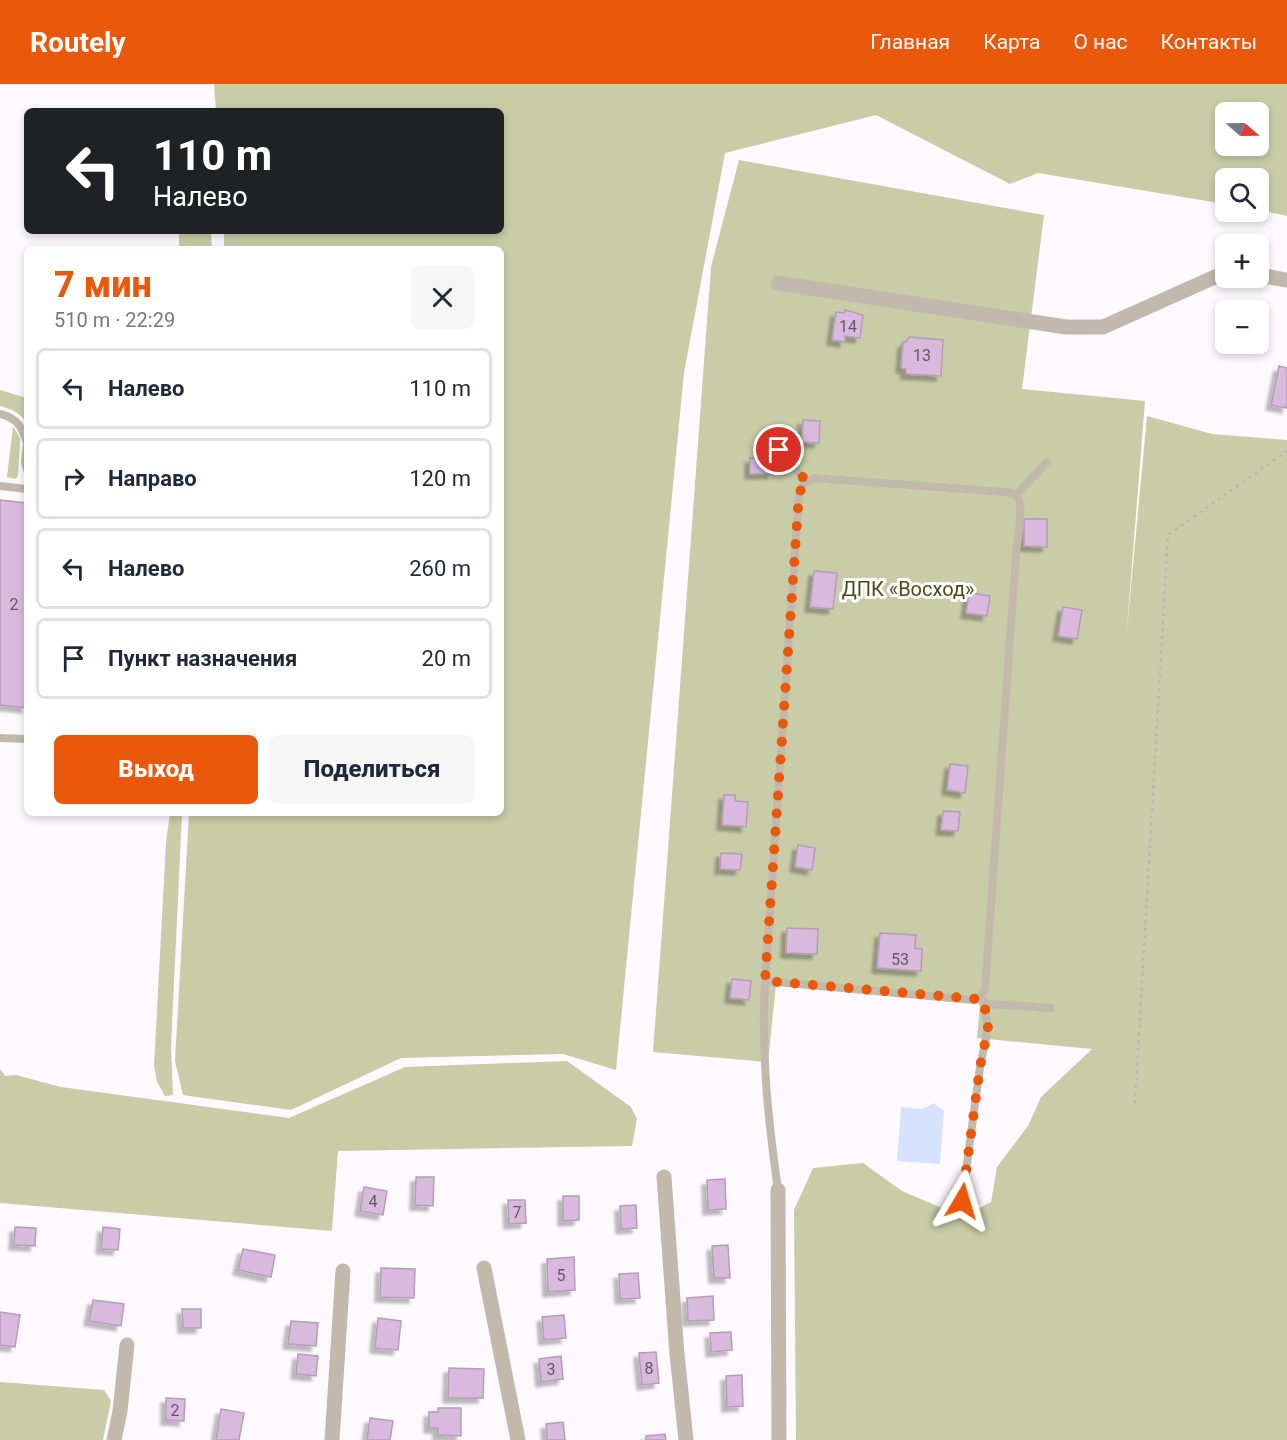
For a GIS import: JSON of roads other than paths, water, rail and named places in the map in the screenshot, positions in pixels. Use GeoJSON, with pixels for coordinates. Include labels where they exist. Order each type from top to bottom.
{"type":"FeatureCollection","features":[{"type":"Feature","properties":{"kind":"street"},"geometry":{"type":"LineString","coordinates":[[778,283],[1066,327],[1103,327],[1215,277]]}},
{"type":"Feature","properties":{"kind":"street"},"geometry":{"type":"LineString","coordinates":[[1269,277],[1287,280]]}},
{"type":"Feature","properties":{"kind":"street"},"geometry":{"type":"LineString","coordinates":[[664,1177],[686,1440]]}},
{"type":"Feature","properties":{"kind":"street"},"geometry":{"type":"LineString","coordinates":[[777,1190],[779,1440]]}},
{"type":"Feature","properties":{"kind":"street"},"geometry":{"type":"LineString","coordinates":[[484,1268],[518,1440]]}},
{"type":"Feature","properties":{"kind":"street"},"geometry":{"type":"LineString","coordinates":[[332,1440],[343,1271]]}},
{"type":"Feature","properties":{"kind":"street"},"geometry":{"type":"LineString","coordinates":[[114,1440],[120,1411],[127,1345]]}},
{"type":"Feature","properties":{"kind":"lane"},"geometry":{"type":"LineString","coordinates":[[0,414],[12,417],[22,428],[24,434]]}},
{"type":"Feature","properties":{"kind":"lane"},"geometry":{"type":"LineString","coordinates":[[779,450],[807,482]]}},
{"type":"Feature","properties":{"kind":"lane"},"geometry":{"type":"LineString","coordinates":[[1016,495],[1047,462]]}},
{"type":"Feature","properties":{"kind":"lane"},"geometry":{"type":"LineString","coordinates":[[777,1190],[768,1118],[762,1038],[799,494],[804,483],[814,478],[1005,492],[1016,495],[1019,499],[1021,510],[985,988],[981,1001],[988,1028],[980,1067],[962,1201]]}},
{"type":"Feature","properties":{"kind":"lane"},"geometry":{"type":"LineString","coordinates":[[0,486],[24,489]]}},
{"type":"Feature","properties":{"kind":"lane"},"geometry":{"type":"LineString","coordinates":[[0,738],[24,739]]}},
{"type":"Feature","properties":{"kind":"lane"},"geometry":{"type":"LineString","coordinates":[[765,981],[1051,1008]]}},
{"type":"Feature","properties":{"kind":"water"},"geometry":{"type":"Polygon","coordinates":[[[934,1103],[944,1111],[940,1164],[897,1161],[901,1107],[922,1109],[934,1103]]]}},
{"type":"Feature","properties":{"kind":"park label","name":"ДПК «Восход»"},"geometry":{"type":"Point","coordinates":[908,589]}}]}
